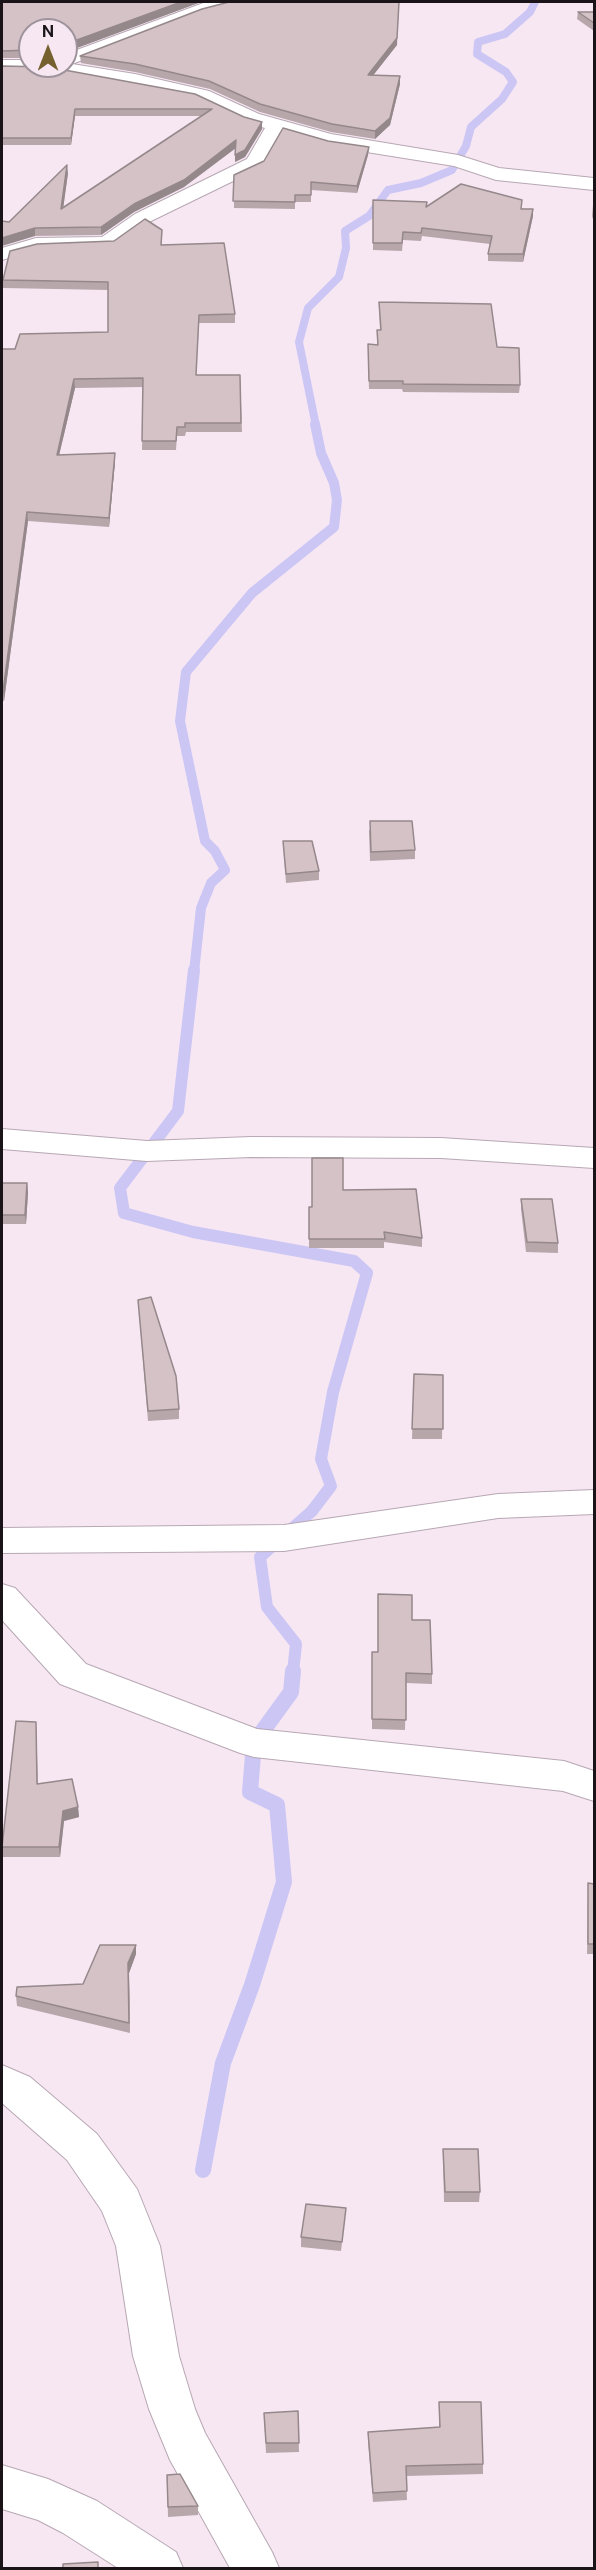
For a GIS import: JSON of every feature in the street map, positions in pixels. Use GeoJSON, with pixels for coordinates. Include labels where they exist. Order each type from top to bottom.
{"type":"FeatureCollection","features":[{"type":"Feature","properties":{"kind":"street"},"geometry":{"type":"LineString","coordinates":[[78,55],[195,10],[224,2]]}},
{"type":"Feature","properties":{"kind":"street"},"geometry":{"type":"LineString","coordinates":[[2,66],[18,66]]}},
{"type":"Feature","properties":{"kind":"street"},"geometry":{"type":"LineString","coordinates":[[78,71],[202,95],[276,126],[329,140],[458,162],[496,174],[594,184]]}},
{"type":"Feature","properties":{"kind":"street"},"geometry":{"type":"LineString","coordinates":[[2,254],[36,244],[106,243],[142,218],[255,163],[276,126]]}},
{"type":"Feature","properties":{"kind":"street"},"geometry":{"type":"LineString","coordinates":[[2,1139],[147,1151],[251,1147],[441,1148],[594,1158]]}},
{"type":"Feature","properties":{"kind":"street"},"geometry":{"type":"LineString","coordinates":[[2,1541],[284,1538],[498,1506],[594,1502]]}},
{"type":"Feature","properties":{"kind":"street"},"geometry":{"type":"LineString","coordinates":[[2,1597],[73,1674],[254,1743],[564,1776],[594,1786]]}},
{"type":"Feature","properties":{"kind":"street"},"geometry":{"type":"LineString","coordinates":[[2,2083],[15,2089],[43,2111],[82,2148],[121,2202],[138,2246],[156,2356],[172,2409],[187,2445],[255,2568]]}},
{"type":"Feature","properties":{"kind":"street"},"geometry":{"type":"LineString","coordinates":[[2,2487],[48,2501],[80,2517],[159,2568]]}},
{"type":"Feature","properties":{"kind":"building"},"geometry":{"type":"Polygon","coordinates":[[[2,2],[181,2],[78,40],[78,18],[18,18],[18,50],[2,51],[2,2]]]}},
{"type":"Feature","properties":{"kind":"building"},"geometry":{"type":"Polygon","coordinates":[[[229,2],[399,2],[397,38],[368,75],[400,76],[390,118],[375,131],[332,124],[260,104],[209,81],[135,64],[80,56],[202,9],[229,2]]]}},
{"type":"Feature","properties":{"kind":"building"},"geometry":{"type":"Polygon","coordinates":[[[578,12],[594,12],[594,23],[578,12]]]}},
{"type":"Feature","properties":{"kind":"building"},"geometry":{"type":"Polygon","coordinates":[[[2,66],[18,66],[18,78],[78,78],[78,73],[195,94],[244,117],[262,122],[245,150],[235,155],[236,140],[184,180],[134,204],[101,227],[35,228],[2,238],[2,221],[9,222],[67,165],[61,209],[212,109],[75,109],[71,138],[2,138],[2,66]]]}},
{"type":"Feature","properties":{"kind":"building"},"geometry":{"type":"Polygon","coordinates":[[[283,128],[328,141],[369,147],[357,186],[311,182],[311,195],[295,195],[295,202],[233,201],[234,175],[264,161],[283,128]]]}},
{"type":"Feature","properties":{"kind":"building"},"geometry":{"type":"Polygon","coordinates":[[[461,184],[522,200],[521,209],[533,209],[523,254],[488,254],[492,236],[422,228],[421,233],[403,232],[402,243],[373,243],[373,200],[427,202],[426,207],[461,184]]]}},
{"type":"Feature","properties":{"kind":"building"},"geometry":{"type":"Polygon","coordinates":[[[145,219],[162,230],[161,245],[224,243],[235,314],[199,315],[196,375],[240,375],[241,423],[185,423],[185,427],[177,427],[176,441],[142,441],[143,378],[74,379],[57,455],[115,453],[109,518],[27,512],[2,691],[2,349],[15,349],[20,334],[108,332],[108,282],[3,280],[10,251],[37,244],[114,241],[145,219]]]}},
{"type":"Feature","properties":{"kind":"building"},"geometry":{"type":"Polygon","coordinates":[[[379,302],[491,304],[497,347],[519,348],[520,385],[403,384],[403,381],[369,381],[368,344],[378,345],[377,330],[381,330],[379,302]]]}},
{"type":"Feature","properties":{"kind":"building"},"geometry":{"type":"Polygon","coordinates":[[[370,821],[412,821],[415,850],[371,852],[370,821]]]}},
{"type":"Feature","properties":{"kind":"building"},"geometry":{"type":"Polygon","coordinates":[[[283,841],[312,841],[319,871],[286,874],[283,841]]]}},
{"type":"Feature","properties":{"kind":"building"},"geometry":{"type":"Polygon","coordinates":[[[312,1158],[343,1158],[343,1190],[416,1189],[422,1238],[384,1232],[385,1239],[309,1239],[309,1207],[312,1207],[312,1158]]]}},
{"type":"Feature","properties":{"kind":"building"},"geometry":{"type":"Polygon","coordinates":[[[2,1183],[27,1183],[25,1215],[2,1215],[2,1183]]]}},
{"type":"Feature","properties":{"kind":"building"},"geometry":{"type":"Polygon","coordinates":[[[521,1199],[552,1199],[558,1243],[527,1242],[521,1199]]]}},
{"type":"Feature","properties":{"kind":"building"},"geometry":{"type":"Polygon","coordinates":[[[151,1297],[176,1376],[179,1409],[148,1411],[138,1300],[151,1297]]]}},
{"type":"Feature","properties":{"kind":"building"},"geometry":{"type":"Polygon","coordinates":[[[414,1374],[443,1375],[443,1429],[412,1429],[414,1374]]]}},
{"type":"Feature","properties":{"kind":"building"},"geometry":{"type":"Polygon","coordinates":[[[378,1594],[412,1595],[412,1620],[430,1620],[432,1674],[406,1673],[406,1720],[372,1719],[372,1652],[378,1652],[378,1594]]]}},
{"type":"Feature","properties":{"kind":"building"},"geometry":{"type":"Polygon","coordinates":[[[16,1721],[36,1722],[37,1784],[72,1779],[78,1807],[63,1811],[59,1847],[2,1847],[16,1721]]]}},
{"type":"Feature","properties":{"kind":"building"},"geometry":{"type":"Polygon","coordinates":[[[588,1883],[594,1884],[594,1944],[588,1944],[588,1883]]]}},
{"type":"Feature","properties":{"kind":"building"},"geometry":{"type":"Polygon","coordinates":[[[100,1945],[136,1945],[128,1963],[129,2023],[16,1996],[17,1987],[83,1984],[100,1945]]]}},
{"type":"Feature","properties":{"kind":"building"},"geometry":{"type":"Polygon","coordinates":[[[443,2149],[478,2149],[480,2192],[445,2192],[443,2149]]]}},
{"type":"Feature","properties":{"kind":"building"},"geometry":{"type":"Polygon","coordinates":[[[306,2204],[346,2208],[342,2242],[301,2237],[306,2204]]]}},
{"type":"Feature","properties":{"kind":"building"},"geometry":{"type":"Polygon","coordinates":[[[439,2402],[481,2402],[483,2464],[406,2466],[407,2491],[373,2493],[368,2432],[440,2427],[439,2402]]]}},
{"type":"Feature","properties":{"kind":"building"},"geometry":{"type":"Polygon","coordinates":[[[298,2411],[299,2443],[266,2443],[264,2413],[298,2411]]]}},
{"type":"Feature","properties":{"kind":"building"},"geometry":{"type":"Polygon","coordinates":[[[180,2474],[198,2506],[168,2507],[167,2475],[180,2474]]]}},
{"type":"Feature","properties":{"kind":"building"},"geometry":{"type":"Polygon","coordinates":[[[98,2562],[98,2568],[63,2568],[63,2564],[98,2562]]]}},
{"type":"Feature","properties":{"kind":"waterway"},"geometry":{"type":"LineString","coordinates":[[316,426],[299,342],[308,308],[339,277],[346,248],[345,231],[369,216],[388,190],[421,183],[452,170],[466,146],[471,127],[502,99],[513,82],[506,72],[477,54],[478,42],[505,34],[530,12],[535,2]]}},
{"type":"Feature","properties":{"kind":"waterway"},"geometry":{"type":"LineString","coordinates":[[194,972],[201,908],[211,883],[225,870],[215,851],[205,841],[180,721],[186,672],[252,593],[334,527],[337,500],[334,483],[321,453],[315,424]]}},
{"type":"Feature","properties":{"kind":"waterway"},"geometry":{"type":"LineString","coordinates":[[194,970],[178,1111],[120,1188],[124,1213],[193,1232],[354,1261],[367,1273],[333,1392],[321,1459],[331,1486],[312,1511],[260,1557],[267,1607],[296,1644],[293,1672]]}},
{"type":"Feature","properties":{"kind":"waterway"},"geometry":{"type":"LineString","coordinates":[[203,2170],[223,2063],[252,1985],[284,1882],[277,1805],[250,1792],[254,1743],[291,1692],[293,1671]]}}]}
